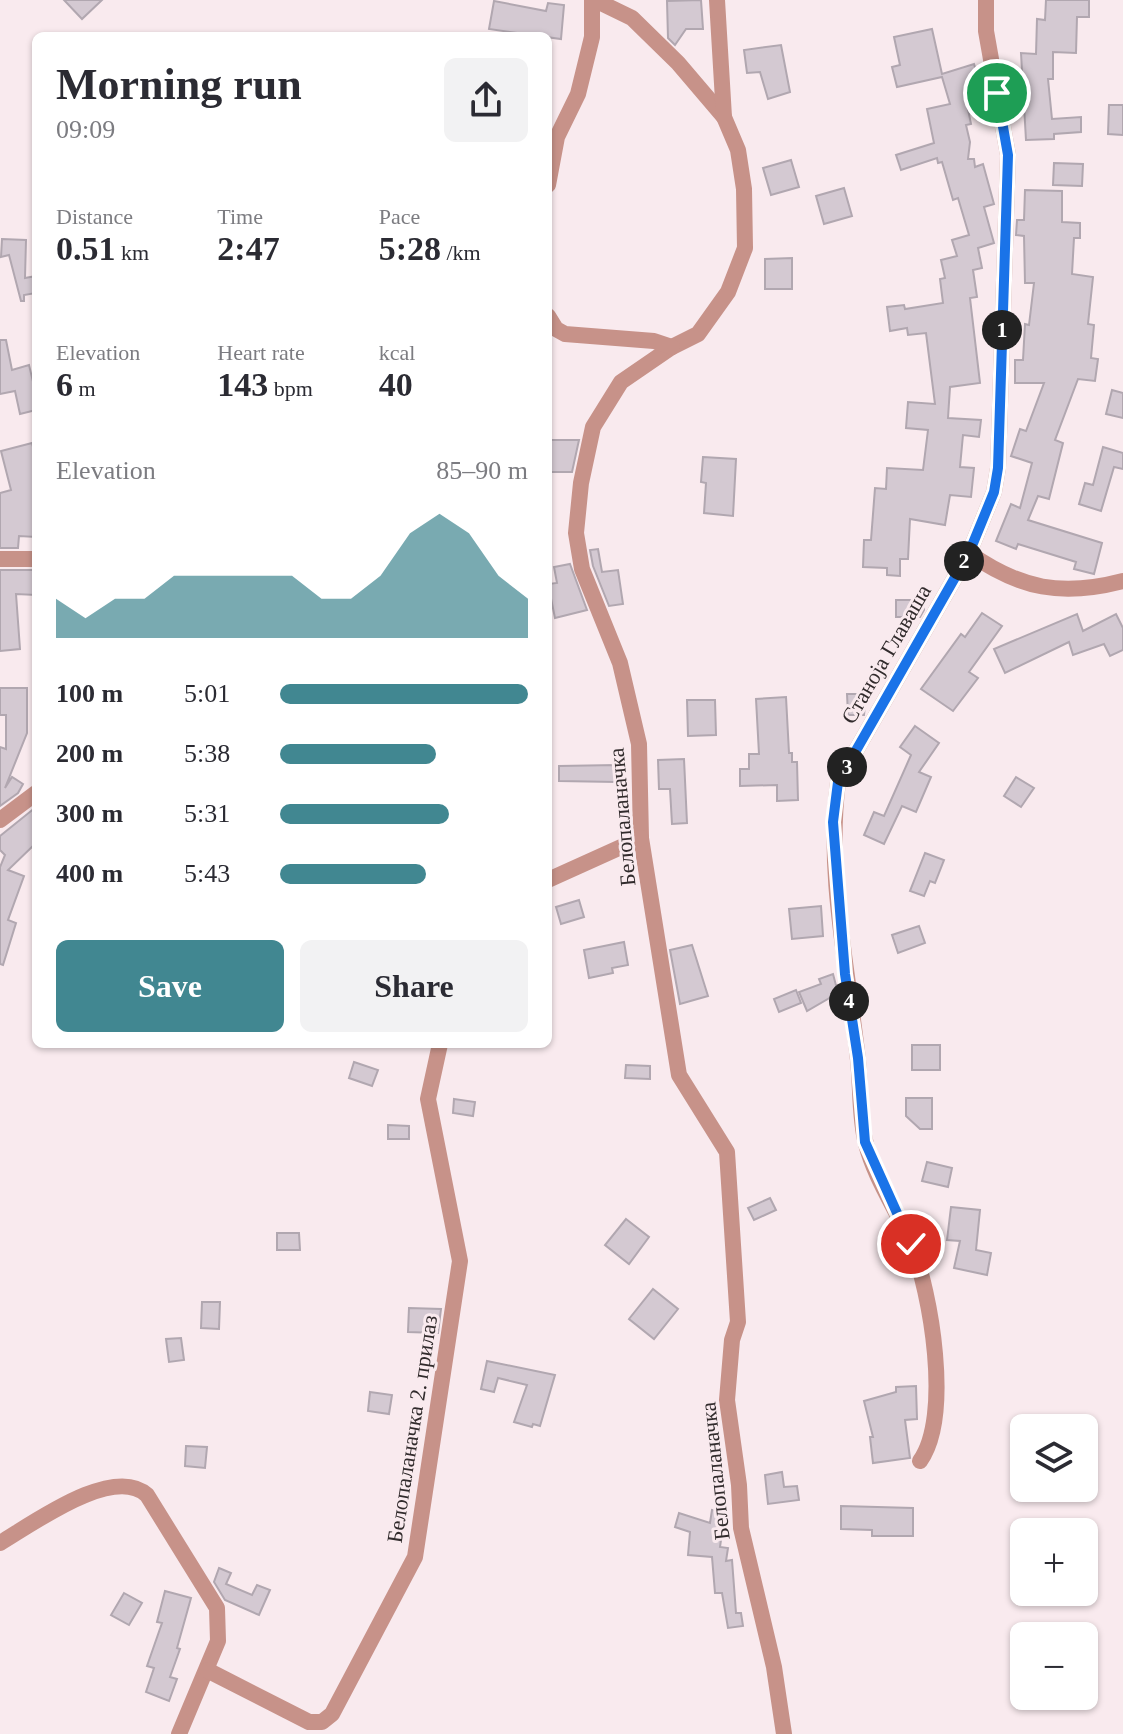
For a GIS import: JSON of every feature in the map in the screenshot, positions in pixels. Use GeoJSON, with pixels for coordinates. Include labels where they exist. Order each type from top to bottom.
{"type":"FeatureCollection","features":[{"type":"Feature","properties":{"kind":"street"},"geometry":{"type":"LineString","coordinates":[[552,164],[557,137],[578,94],[592,37],[594,0],[632,18],[678,63],[724,117]]}},
{"type":"Feature","properties":{"kind":"street","name":"Белопаланачка"},"geometry":{"type":"LineString","coordinates":[[717,0],[724,117],[738,150],[744,189],[745,248],[728,292],[698,334],[672,347],[621,382],[593,427],[581,483],[576,533],[582,569],[620,663],[639,744],[641,838],[679,1075],[727,1152],[738,1322],[732,1340],[727,1400],[738,1473],[741,1528],[774,1667],[784,1734]]}},
{"type":"Feature","properties":{"kind":"street","name":"Станоја Главаша"},"geometry":{"type":"LineString","coordinates":[[920,1461],[928,1450],[935,1429],[933,1340],[923,1279],[911,1244],[865,1142],[858,1058],[845,974],[833,822],[838,782],[969,553],[994,492],[998,468],[1008,155],[986,31],[986,0]]}},
{"type":"Feature","properties":{"kind":"street"},"geometry":{"type":"LineString","coordinates":[[552,322],[565,334],[654,341],[672,347]]}},
{"type":"Feature","properties":{"kind":"street"},"geometry":{"type":"LineString","coordinates":[[969,553],[996,572],[1050,589],[1075,590],[1123,581]]}},
{"type":"Feature","properties":{"kind":"street"},"geometry":{"type":"LineString","coordinates":[[0,559],[32,559]]}},
{"type":"Feature","properties":{"kind":"street"},"geometry":{"type":"LineString","coordinates":[[0,820],[32,796]]}},
{"type":"Feature","properties":{"kind":"street"},"geometry":{"type":"LineString","coordinates":[[552,878],[641,838]]}},
{"type":"Feature","properties":{"kind":"street","name":"Белопаланачка 2. прилаз"},"geometry":{"type":"LineString","coordinates":[[207,1670],[309,1722],[322,1722],[332,1714],[415,1557],[460,1261],[428,1099],[439,1048]]}},
{"type":"Feature","properties":{"kind":"street"},"geometry":{"type":"LineString","coordinates":[[0,1543],[76,1498],[118,1486],[142,1490],[217,1608],[218,1641],[179,1734]]}},
{"type":"Feature","properties":{"kind":"building"},"geometry":{"type":"Polygon","coordinates":[[[64,0],[102,0],[82,19],[64,0]]]}},
{"type":"Feature","properties":{"kind":"building"},"geometry":{"type":"Polygon","coordinates":[[[701,0],[703,29],[686,29],[675,45],[668,38],[667,1],[701,0]]]}},
{"type":"Feature","properties":{"kind":"building"},"geometry":{"type":"Polygon","coordinates":[[[1046,0],[1089,0],[1089,17],[1077,17],[1076,53],[1053,52],[1053,79],[1048,79],[1052,119],[1081,117],[1081,132],[1054,134],[1054,139],[1026,140],[1021,53],[1036,54],[1037,19],[1045,20],[1046,0]]]}},
{"type":"Feature","properties":{"kind":"building"},"geometry":{"type":"Polygon","coordinates":[[[494,1],[546,11],[548,3],[564,5],[561,39],[552,38],[552,32],[489,29],[494,1]]]}},
{"type":"Feature","properties":{"kind":"building"},"geometry":{"type":"Polygon","coordinates":[[[932,29],[942,74],[974,64],[982,90],[965,95],[971,124],[966,125],[970,142],[968,159],[974,159],[975,167],[983,164],[994,204],[984,207],[994,243],[978,248],[982,268],[973,270],[977,297],[970,298],[980,383],[950,387],[948,418],[981,420],[979,437],[963,435],[960,467],[974,468],[971,497],[950,495],[945,525],[910,519],[908,559],[900,559],[900,576],[887,575],[887,568],[863,567],[864,540],[871,540],[875,488],[886,489],[887,468],[923,470],[928,430],[906,428],[908,402],[935,404],[926,333],[908,335],[907,328],[890,331],[887,307],[904,305],[905,309],[943,303],[940,279],[945,278],[941,260],[957,256],[952,240],[969,235],[958,198],[953,200],[942,162],[938,163],[937,158],[901,170],[896,155],[934,143],[927,109],[950,104],[942,77],[897,87],[892,67],[900,65],[894,37],[932,29]]]}},
{"type":"Feature","properties":{"kind":"building"},"geometry":{"type":"Polygon","coordinates":[[[781,45],[790,92],[768,99],[760,72],[747,73],[744,50],[781,45]]]}},
{"type":"Feature","properties":{"kind":"building"},"geometry":{"type":"Polygon","coordinates":[[[1109,105],[1123,105],[1123,135],[1108,134],[1109,105]]]}},
{"type":"Feature","properties":{"kind":"building"},"geometry":{"type":"Polygon","coordinates":[[[791,160],[799,187],[771,195],[763,168],[791,160]]]}},
{"type":"Feature","properties":{"kind":"building"},"geometry":{"type":"Polygon","coordinates":[[[1054,163],[1083,164],[1082,186],[1053,185],[1054,163]]]}},
{"type":"Feature","properties":{"kind":"building"},"geometry":{"type":"Polygon","coordinates":[[[844,188],[852,216],[824,224],[816,196],[844,188]]]}},
{"type":"Feature","properties":{"kind":"building"},"geometry":{"type":"Polygon","coordinates":[[[1025,190],[1062,191],[1062,222],[1080,223],[1080,238],[1074,238],[1072,274],[1093,277],[1088,324],[1094,325],[1091,358],[1098,359],[1095,381],[1078,379],[1055,440],[1063,443],[1049,499],[1038,496],[1028,520],[1102,543],[1094,574],[1074,569],[1076,562],[1018,544],[1016,549],[996,541],[1011,504],[1020,508],[1032,463],[1011,456],[1020,429],[1026,431],[1044,383],[1015,383],[1015,360],[1023,360],[1025,324],[1029,325],[1034,283],[1025,283],[1024,236],[1016,235],[1017,220],[1024,220],[1025,190]]]}},
{"type":"Feature","properties":{"kind":"building"},"geometry":{"type":"Polygon","coordinates":[[[2,239],[26,240],[25,278],[32,277],[32,294],[24,295],[24,301],[21,301],[9,255],[1,257],[2,239]]]}},
{"type":"Feature","properties":{"kind":"building"},"geometry":{"type":"Polygon","coordinates":[[[792,258],[792,289],[765,289],[765,259],[792,258]]]}},
{"type":"Feature","properties":{"kind":"building"},"geometry":{"type":"Polygon","coordinates":[[[0,340],[6,340],[12,370],[29,365],[32,411],[20,414],[15,391],[0,394],[0,340]]]}},
{"type":"Feature","properties":{"kind":"building"},"geometry":{"type":"Polygon","coordinates":[[[1112,390],[1123,393],[1123,418],[1106,414],[1112,390]]]}},
{"type":"Feature","properties":{"kind":"building"},"geometry":{"type":"Polygon","coordinates":[[[552,440],[579,440],[572,472],[552,472],[552,440]]]}},
{"type":"Feature","properties":{"kind":"building"},"geometry":{"type":"Polygon","coordinates":[[[32,443],[32,537],[19,536],[18,548],[0,548],[0,493],[11,490],[1,451],[32,443]]]}},
{"type":"Feature","properties":{"kind":"building"},"geometry":{"type":"Polygon","coordinates":[[[1103,447],[1123,453],[1123,469],[1114,467],[1101,511],[1079,504],[1085,483],[1093,485],[1103,447]]]}},
{"type":"Feature","properties":{"kind":"building"},"geometry":{"type":"Polygon","coordinates":[[[703,457],[736,459],[733,516],[704,513],[706,483],[701,482],[703,457]]]}},
{"type":"Feature","properties":{"kind":"building"},"geometry":{"type":"Polygon","coordinates":[[[598,549],[602,572],[618,570],[623,604],[609,606],[593,566],[590,550],[598,549]]]}},
{"type":"Feature","properties":{"kind":"building"},"geometry":{"type":"Polygon","coordinates":[[[570,564],[587,610],[555,618],[552,603],[552,584],[557,583],[554,567],[570,564]]]}},
{"type":"Feature","properties":{"kind":"building"},"geometry":{"type":"Polygon","coordinates":[[[0,570],[32,570],[32,595],[16,594],[20,649],[0,651],[0,570]]]}},
{"type":"Feature","properties":{"kind":"building"},"geometry":{"type":"Polygon","coordinates":[[[896,600],[924,600],[924,610],[920,617],[896,617],[896,600]]]}},
{"type":"Feature","properties":{"kind":"building"},"geometry":{"type":"Polygon","coordinates":[[[982,613],[1002,626],[969,672],[978,678],[953,711],[921,689],[961,634],[965,637],[982,613]]]}},
{"type":"Feature","properties":{"kind":"building"},"geometry":{"type":"Polygon","coordinates":[[[1077,614],[1083,631],[1116,614],[1123,628],[1123,650],[1110,656],[1104,644],[1073,655],[1069,642],[1005,673],[994,649],[1077,614]]]}},
{"type":"Feature","properties":{"kind":"building"},"geometry":{"type":"Polygon","coordinates":[[[0,688],[27,688],[27,733],[5,788],[12,777],[23,784],[18,793],[0,806],[0,747],[6,749],[6,715],[0,715],[0,688]]]}},
{"type":"Feature","properties":{"kind":"building"},"geometry":{"type":"Polygon","coordinates":[[[847,694],[866,694],[864,715],[848,715],[847,694]]]}},
{"type":"Feature","properties":{"kind":"building"},"geometry":{"type":"Polygon","coordinates":[[[786,697],[789,753],[792,753],[792,762],[797,762],[798,800],[777,801],[777,785],[740,786],[740,769],[749,769],[749,754],[759,754],[756,699],[786,697]]]}},
{"type":"Feature","properties":{"kind":"building"},"geometry":{"type":"Polygon","coordinates":[[[687,700],[715,700],[716,735],[688,736],[687,700]]]}},
{"type":"Feature","properties":{"kind":"building"},"geometry":{"type":"Polygon","coordinates":[[[915,726],[939,743],[919,772],[931,777],[916,812],[902,806],[884,844],[864,835],[874,812],[884,816],[911,755],[900,747],[915,726]]]}},
{"type":"Feature","properties":{"kind":"building"},"geometry":{"type":"Polygon","coordinates":[[[684,759],[687,823],[672,824],[670,789],[659,789],[658,760],[684,759]]]}},
{"type":"Feature","properties":{"kind":"building"},"geometry":{"type":"Polygon","coordinates":[[[616,765],[616,782],[559,781],[559,766],[616,765]]]}},
{"type":"Feature","properties":{"kind":"building"},"geometry":{"type":"Polygon","coordinates":[[[1016,777],[1034,788],[1021,807],[1004,796],[1016,777]]]}},
{"type":"Feature","properties":{"kind":"building"},"geometry":{"type":"Polygon","coordinates":[[[32,810],[32,847],[8,870],[24,876],[8,920],[16,923],[3,965],[0,964],[0,867],[5,855],[0,850],[0,836],[32,810]]]}},
{"type":"Feature","properties":{"kind":"building"},"geometry":{"type":"Polygon","coordinates":[[[925,853],[944,860],[935,883],[930,881],[924,896],[910,891],[925,853]]]}},
{"type":"Feature","properties":{"kind":"building"},"geometry":{"type":"Polygon","coordinates":[[[579,900],[584,917],[561,924],[556,907],[579,900]]]}},
{"type":"Feature","properties":{"kind":"building"},"geometry":{"type":"Polygon","coordinates":[[[821,906],[823,936],[792,939],[789,909],[821,906]]]}},
{"type":"Feature","properties":{"kind":"building"},"geometry":{"type":"Polygon","coordinates":[[[919,926],[925,943],[898,953],[892,935],[919,926]]]}},
{"type":"Feature","properties":{"kind":"building"},"geometry":{"type":"Polygon","coordinates":[[[624,942],[628,965],[612,968],[613,973],[589,978],[584,950],[624,942]]]}},
{"type":"Feature","properties":{"kind":"building"},"geometry":{"type":"Polygon","coordinates":[[[692,945],[708,996],[680,1004],[670,950],[692,945]]]}},
{"type":"Feature","properties":{"kind":"building"},"geometry":{"type":"Polygon","coordinates":[[[833,974],[838,993],[807,1011],[799,992],[821,984],[819,979],[833,974]]]}},
{"type":"Feature","properties":{"kind":"building"},"geometry":{"type":"Polygon","coordinates":[[[796,990],[801,1003],[779,1012],[774,999],[796,990]]]}},
{"type":"Feature","properties":{"kind":"building"},"geometry":{"type":"Polygon","coordinates":[[[912,1045],[940,1045],[940,1070],[912,1070],[912,1045]]]}},
{"type":"Feature","properties":{"kind":"building"},"geometry":{"type":"Polygon","coordinates":[[[354,1062],[378,1070],[372,1086],[349,1078],[354,1062]]]}},
{"type":"Feature","properties":{"kind":"building"},"geometry":{"type":"Polygon","coordinates":[[[626,1065],[650,1066],[650,1079],[625,1078],[626,1065]]]}},
{"type":"Feature","properties":{"kind":"building"},"geometry":{"type":"Polygon","coordinates":[[[906,1098],[932,1098],[932,1129],[920,1129],[906,1116],[906,1098]]]}},
{"type":"Feature","properties":{"kind":"building"},"geometry":{"type":"Polygon","coordinates":[[[454,1099],[475,1102],[473,1116],[453,1113],[454,1099]]]}},
{"type":"Feature","properties":{"kind":"building"},"geometry":{"type":"Polygon","coordinates":[[[388,1125],[409,1126],[409,1139],[388,1139],[388,1125]]]}},
{"type":"Feature","properties":{"kind":"building"},"geometry":{"type":"Polygon","coordinates":[[[927,1162],[952,1168],[948,1187],[922,1181],[927,1162]]]}},
{"type":"Feature","properties":{"kind":"building"},"geometry":{"type":"Polygon","coordinates":[[[770,1198],[776,1210],[754,1220],[748,1208],[770,1198]]]}},
{"type":"Feature","properties":{"kind":"building"},"geometry":{"type":"Polygon","coordinates":[[[951,1207],[980,1210],[976,1250],[991,1253],[987,1275],[954,1268],[960,1241],[947,1240],[951,1207]]]}},
{"type":"Feature","properties":{"kind":"building"},"geometry":{"type":"Polygon","coordinates":[[[626,1219],[649,1237],[629,1264],[605,1245],[626,1219]]]}},
{"type":"Feature","properties":{"kind":"building"},"geometry":{"type":"Polygon","coordinates":[[[277,1233],[299,1233],[300,1250],[277,1250],[277,1233]]]}},
{"type":"Feature","properties":{"kind":"building"},"geometry":{"type":"Polygon","coordinates":[[[653,1289],[678,1309],[654,1339],[629,1319],[653,1289]]]}},
{"type":"Feature","properties":{"kind":"building"},"geometry":{"type":"Polygon","coordinates":[[[202,1302],[220,1302],[219,1329],[201,1328],[202,1302]]]}},
{"type":"Feature","properties":{"kind":"building"},"geometry":{"type":"Polygon","coordinates":[[[409,1308],[441,1309],[438,1333],[408,1332],[409,1308]]]}},
{"type":"Feature","properties":{"kind":"building"},"geometry":{"type":"Polygon","coordinates":[[[181,1338],[184,1360],[169,1362],[166,1339],[181,1338]]]}},
{"type":"Feature","properties":{"kind":"building"},"geometry":{"type":"Polygon","coordinates":[[[487,1361],[555,1375],[540,1426],[514,1422],[527,1385],[498,1378],[494,1392],[481,1389],[487,1361]]]}},
{"type":"Feature","properties":{"kind":"building"},"geometry":{"type":"Polygon","coordinates":[[[916,1386],[917,1419],[905,1420],[910,1458],[873,1463],[870,1437],[873,1437],[864,1401],[896,1392],[896,1387],[916,1386]]]}},
{"type":"Feature","properties":{"kind":"building"},"geometry":{"type":"Polygon","coordinates":[[[370,1392],[392,1395],[389,1414],[368,1411],[370,1392]]]}},
{"type":"Feature","properties":{"kind":"building"},"geometry":{"type":"Polygon","coordinates":[[[186,1446],[207,1447],[205,1468],[185,1466],[186,1446]]]}},
{"type":"Feature","properties":{"kind":"building"},"geometry":{"type":"Polygon","coordinates":[[[782,1472],[784,1487],[797,1486],[799,1500],[768,1504],[765,1475],[782,1472]]]}},
{"type":"Feature","properties":{"kind":"building"},"geometry":{"type":"Polygon","coordinates":[[[841,1506],[913,1508],[913,1536],[872,1536],[872,1530],[841,1529],[841,1506]]]}},
{"type":"Feature","properties":{"kind":"building"},"geometry":{"type":"Polygon","coordinates":[[[712,1510],[725,1512],[720,1547],[728,1548],[726,1561],[732,1560],[736,1613],[741,1613],[743,1626],[728,1628],[722,1593],[715,1593],[712,1557],[688,1555],[690,1532],[675,1527],[679,1513],[710,1523],[712,1510]]]}},
{"type":"Feature","properties":{"kind":"building"},"geometry":{"type":"Polygon","coordinates":[[[219,1568],[231,1573],[226,1584],[252,1595],[257,1585],[270,1590],[259,1615],[225,1600],[214,1582],[219,1568]]]}},
{"type":"Feature","properties":{"kind":"building"},"geometry":{"type":"Polygon","coordinates":[[[165,1591],[191,1598],[177,1648],[180,1649],[170,1677],[177,1679],[169,1701],[146,1692],[154,1668],[147,1666],[162,1623],[157,1622],[165,1591]]]}},
{"type":"Feature","properties":{"kind":"building"},"geometry":{"type":"Polygon","coordinates":[[[124,1593],[142,1603],[129,1625],[111,1615],[124,1593]]]}},
{"type":"Feature","properties":{"kind":"route"},"geometry":{"type":"LineString","coordinates":[[911,1244],[865,1142],[858,1058],[845,974],[833,822],[838,782],[969,553],[994,492],[998,468],[1008,155],[997,93]]}}]}
